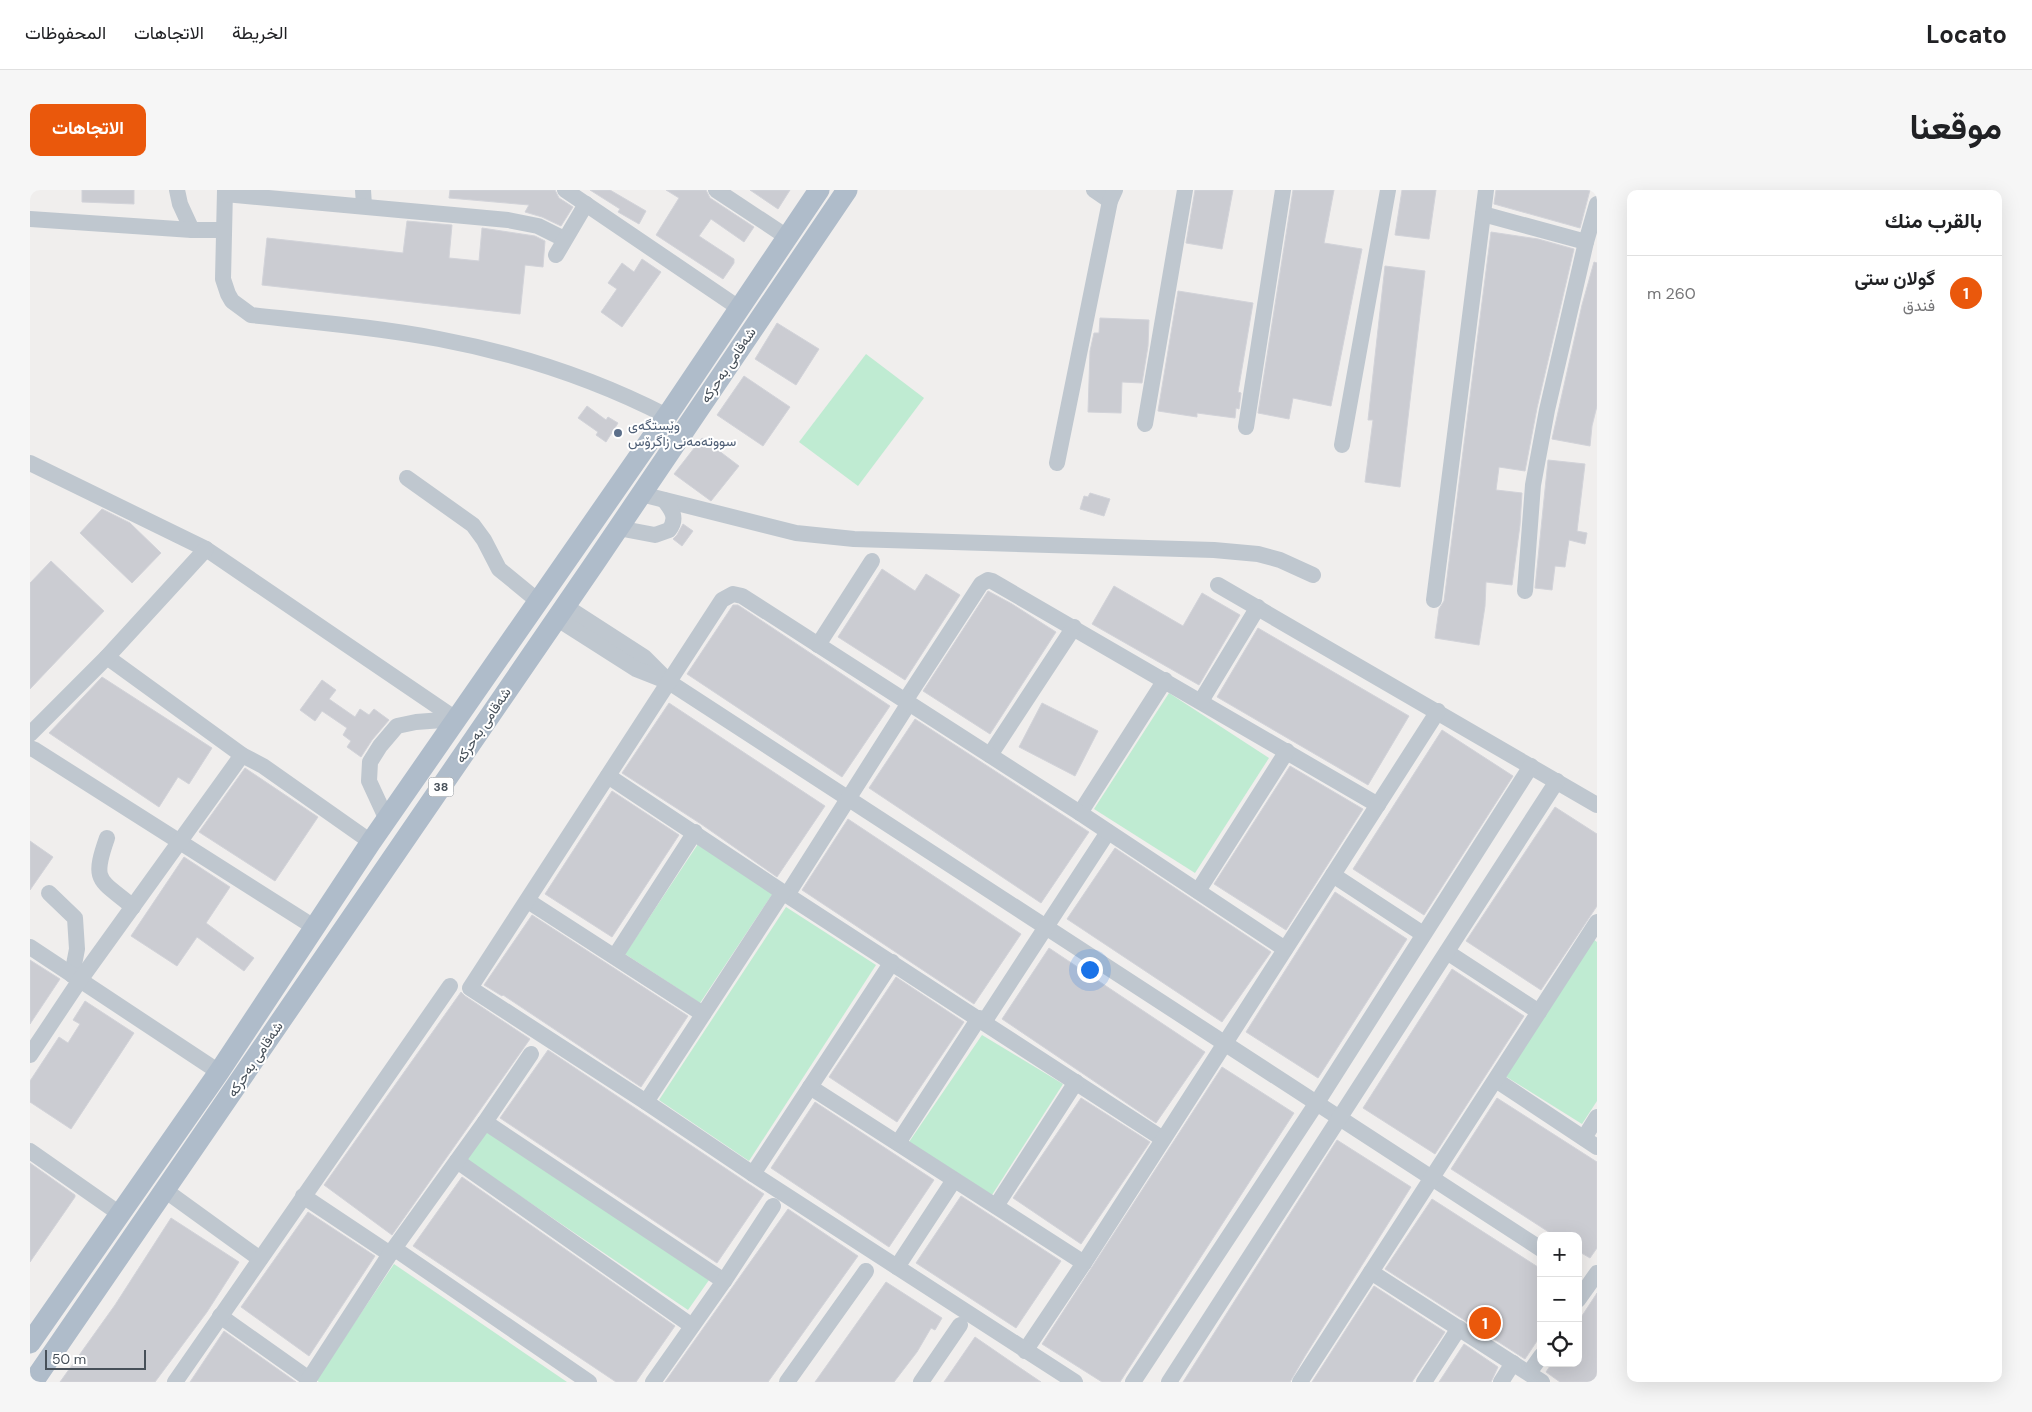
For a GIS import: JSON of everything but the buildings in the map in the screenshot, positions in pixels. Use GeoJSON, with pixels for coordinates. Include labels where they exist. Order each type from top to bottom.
{"type":"FeatureCollection","features":[{"type":"Feature","properties":{"kind":"main road","name":"شەقامی بەحرکە"},"geometry":{"type":"LineString","coordinates":[[33,1334],[219,1072],[371,842],[667,416],[819,190]]}},
{"type":"Feature","properties":{"kind":"main road","name":"شەقامی بەحرکە"},"geometry":{"type":"LineString","coordinates":[[33,1382],[561,612],[847,190]]}},
{"type":"Feature","properties":{"kind":"main road"},"geometry":{"type":"LineString","coordinates":[[309,934],[326,955]]}},
{"type":"Feature","properties":{"kind":"main road"},"geometry":{"type":"LineString","coordinates":[[279,980],[300,994]]}},
{"type":"Feature","properties":{"kind":"street"},"geometry":{"type":"LineString","coordinates":[[177,190],[180,204],[192,230]]}},
{"type":"Feature","properties":{"kind":"street"},"geometry":{"type":"LineString","coordinates":[[564,190],[739,308]]}},
{"type":"Feature","properties":{"kind":"street"},"geometry":{"type":"LineString","coordinates":[[716,190],[787,238]]}},
{"type":"Feature","properties":{"kind":"street"},"geometry":{"type":"LineString","coordinates":[[1057,463],[1112,196],[1094,190]]}},
{"type":"Feature","properties":{"kind":"street"},"geometry":{"type":"LineString","coordinates":[[1145,424],[1185,190]]}},
{"type":"Feature","properties":{"kind":"street"},"geometry":{"type":"LineString","coordinates":[[1246,427],[1283,190]]}},
{"type":"Feature","properties":{"kind":"street"},"geometry":{"type":"LineString","coordinates":[[1342,445],[1388,190]]}},
{"type":"Feature","properties":{"kind":"street"},"geometry":{"type":"LineString","coordinates":[[1434,600],[1486,190]]}},
{"type":"Feature","properties":{"kind":"street"},"geometry":{"type":"LineString","coordinates":[[564,239],[523,222],[363,198],[225,192],[223,279],[232,301],[251,315],[399,332],[438,338],[504,353],[581,377],[667,416]]}},
{"type":"Feature","properties":{"kind":"street"},"geometry":{"type":"LineString","coordinates":[[556,255],[586,204]]}},
{"type":"Feature","properties":{"kind":"street"},"geometry":{"type":"LineString","coordinates":[[1525,591],[1533,485],[1547,410],[1586,242],[1597,204]]}},
{"type":"Feature","properties":{"kind":"street"},"geometry":{"type":"LineString","coordinates":[[1483,214],[1586,242]]}},
{"type":"Feature","properties":{"kind":"street"},"geometry":{"type":"LineString","coordinates":[[30,219],[192,230],[224,230]]}},
{"type":"Feature","properties":{"kind":"street"},"geometry":{"type":"LineString","coordinates":[[30,463],[206,549],[456,719]]}},
{"type":"Feature","properties":{"kind":"street"},"geometry":{"type":"LineString","coordinates":[[407,478],[474,525],[499,568],[538,601]]}},
{"type":"Feature","properties":{"kind":"street"},"geometry":{"type":"LineString","coordinates":[[641,494],[796,533],[854,539],[1240,552],[1258,554],[1280,560],[1313,575]]}},
{"type":"Feature","properties":{"kind":"street"},"geometry":{"type":"LineString","coordinates":[[618,528],[655,535],[669,530],[674,520],[674,512],[664,500]]}},
{"type":"Feature","properties":{"kind":"street"},"geometry":{"type":"LineString","coordinates":[[30,734],[107,657],[206,549]]}},
{"type":"Feature","properties":{"kind":"street"},"geometry":{"type":"LineString","coordinates":[[818,645],[872,561]]}},
{"type":"Feature","properties":{"kind":"street"},"geometry":{"type":"LineString","coordinates":[[646,1102],[849,798],[907,702],[984,582],[988,580],[996,582],[1074,627],[1378,805]]}},
{"type":"Feature","properties":{"kind":"street"},"geometry":{"type":"LineString","coordinates":[[1218,585],[1597,805]]}},
{"type":"Feature","properties":{"kind":"street"},"geometry":{"type":"LineString","coordinates":[[1075,1382],[470,988],[722,600],[729,595],[742,596],[1080,813],[1286,949]]}},
{"type":"Feature","properties":{"kind":"street"},"geometry":{"type":"LineString","coordinates":[[1200,701],[1258,607]]}},
{"type":"Feature","properties":{"kind":"street"},"geometry":{"type":"LineString","coordinates":[[561,612],[636,669],[669,682],[1537,1246]]}},
{"type":"Feature","properties":{"kind":"street"},"geometry":{"type":"LineString","coordinates":[[990,756],[1074,627]]}},
{"type":"Feature","properties":{"kind":"street"},"geometry":{"type":"LineString","coordinates":[[107,657],[242,755],[264,766],[371,842]]}},
{"type":"Feature","properties":{"kind":"street"},"geometry":{"type":"LineString","coordinates":[[1080,813],[1165,680]]}},
{"type":"Feature","properties":{"kind":"street"},"geometry":{"type":"LineString","coordinates":[[1025,1351],[1084,1263],[1438,711]]}},
{"type":"Feature","properties":{"kind":"street"},"geometry":{"type":"LineString","coordinates":[[387,820],[369,781],[370,762],[380,746],[397,726],[416,722],[456,719]]}},
{"type":"Feature","properties":{"kind":"street"},"geometry":{"type":"LineString","coordinates":[[30,748],[180,842],[309,934]]}},
{"type":"Feature","properties":{"kind":"street"},"geometry":{"type":"LineString","coordinates":[[1198,891],[1288,752]]}},
{"type":"Feature","properties":{"kind":"street"},"geometry":{"type":"LineString","coordinates":[[30,1055],[76,977],[133,907],[242,755]]}},
{"type":"Feature","properties":{"kind":"street"},"geometry":{"type":"LineString","coordinates":[[1133,1382],[1316,1104],[1531,766]]}},
{"type":"Feature","properties":{"kind":"street"},"geometry":{"type":"LineString","coordinates":[[608,776],[695,832],[785,894],[1163,1139]]}},
{"type":"Feature","properties":{"kind":"street"},"geometry":{"type":"LineString","coordinates":[[1169,1382],[1557,782]]}},
{"type":"Feature","properties":{"kind":"street"},"geometry":{"type":"LineString","coordinates":[[615,956],[695,832]]}},
{"type":"Feature","properties":{"kind":"street"},"geometry":{"type":"LineString","coordinates":[[898,1143],[1045,928],[1108,832]]}},
{"type":"Feature","properties":{"kind":"street"},"geometry":{"type":"LineString","coordinates":[[107,838],[99,860],[98,871],[100,879],[133,907]]}},
{"type":"Feature","properties":{"kind":"street"},"geometry":{"type":"LineString","coordinates":[[1333,875],[1423,934]]}},
{"type":"Feature","properties":{"kind":"street"},"geometry":{"type":"LineString","coordinates":[[49,892],[74,918],[77,949],[76,977]]}},
{"type":"Feature","properties":{"kind":"street"},"geometry":{"type":"LineString","coordinates":[[528,901],[703,1014]]}},
{"type":"Feature","properties":{"kind":"street"},"geometry":{"type":"LineString","coordinates":[[1300,1382],[1539,1012],[1595,929]]}},
{"type":"Feature","properties":{"kind":"street"},"geometry":{"type":"LineString","coordinates":[[30,947],[219,1072]]}},
{"type":"Feature","properties":{"kind":"street"},"geometry":{"type":"LineString","coordinates":[[1447,952],[1539,1012]]}},
{"type":"Feature","properties":{"kind":"street"},"geometry":{"type":"LineString","coordinates":[[753,1174],[892,962]]}},
{"type":"Feature","properties":{"kind":"street"},"geometry":{"type":"LineString","coordinates":[[175,1382],[450,986]]}},
{"type":"Feature","properties":{"kind":"street"},"geometry":{"type":"LineString","coordinates":[[220,1316],[308,1381],[393,1252],[531,1054]]}},
{"type":"Feature","properties":{"kind":"street"},"geometry":{"type":"LineString","coordinates":[[1496,1080],[1590,1142],[1597,1117]]}},
{"type":"Feature","properties":{"kind":"street"},"geometry":{"type":"LineString","coordinates":[[996,1206],[1076,1082]]}},
{"type":"Feature","properties":{"kind":"street"},"geometry":{"type":"LineString","coordinates":[[810,1087],[1084,1263]]}},
{"type":"Feature","properties":{"kind":"street"},"geometry":{"type":"LineString","coordinates":[[485,1122],[724,1280]]}},
{"type":"Feature","properties":{"kind":"street"},"geometry":{"type":"LineString","coordinates":[[30,1151],[120,1214]]}},
{"type":"Feature","properties":{"kind":"street"},"geometry":{"type":"LineString","coordinates":[[457,1161],[692,1326]]}},
{"type":"Feature","properties":{"kind":"street"},"geometry":{"type":"LineString","coordinates":[[897,1267],[954,1180]]}},
{"type":"Feature","properties":{"kind":"street"},"geometry":{"type":"LineString","coordinates":[[166,1190],[260,1259]]}},
{"type":"Feature","properties":{"kind":"street"},"geometry":{"type":"LineString","coordinates":[[304,1196],[393,1252],[588,1382]]}},
{"type":"Feature","properties":{"kind":"street"},"geometry":{"type":"LineString","coordinates":[[653,1382],[773,1206]]}},
{"type":"Feature","properties":{"kind":"street"},"geometry":{"type":"LineString","coordinates":[[787,1382],[866,1271]]}},
{"type":"Feature","properties":{"kind":"street"},"geometry":{"type":"LineString","coordinates":[[1371,1272],[1536,1378]]}},
{"type":"Feature","properties":{"kind":"street"},"geometry":{"type":"LineString","coordinates":[[1582,1294],[1591,1279]]}},
{"type":"Feature","properties":{"kind":"street"},"geometry":{"type":"LineString","coordinates":[[921,1382],[960,1325]]}},
{"type":"Feature","properties":{"kind":"street"},"geometry":{"type":"LineString","coordinates":[[1424,1382],[1459,1328]]}},
{"type":"Feature","properties":{"kind":"street"},"geometry":{"type":"LineString","coordinates":[[1501,1382],[1513,1363]]}},
{"type":"Feature","properties":{"kind":"green space"},"geometry":{"type":"Polygon","coordinates":[[[866,354],[924,398],[858,486],[799,442],[866,354]]]}},
{"type":"Feature","properties":{"kind":"green space"},"geometry":{"type":"Polygon","coordinates":[[[1169,693],[1269,758],[1195,873],[1094,809],[1169,693]]]}},
{"type":"Feature","properties":{"kind":"green space"},"geometry":{"type":"Polygon","coordinates":[[[698,844],[773,893],[700,1003],[625,954],[698,844]]]}},
{"type":"Feature","properties":{"kind":"green space"},"geometry":{"type":"Polygon","coordinates":[[[786,907],[876,965],[749,1161],[659,1100],[786,907]]]}},
{"type":"Feature","properties":{"kind":"green space"},"geometry":{"type":"Polygon","coordinates":[[[1593,939],[1597,942],[1597,1101],[1582,1124],[1505,1076],[1593,939]]]}},
{"type":"Feature","properties":{"kind":"green space"},"geometry":{"type":"Polygon","coordinates":[[[982,1035],[1063,1084],[992,1195],[909,1142],[982,1035]]]}},
{"type":"Feature","properties":{"kind":"green space"},"geometry":{"type":"Polygon","coordinates":[[[485,1128],[709,1280],[688,1310],[464,1158],[485,1128]]]}},
{"type":"Feature","properties":{"kind":"green space"},"geometry":{"type":"Polygon","coordinates":[[[394,1264],[567,1382],[319,1382],[316,1380],[394,1264]]]}},
{"type":"Feature","properties":{"kind":"place","name":"وێستگەی سووتەمەنی زاگرۆس"},"geometry":{"type":"Point","coordinates":[618,433]}},
{"type":"Feature","properties":{"kind":"place","name":"گولان ستی"},"geometry":{"type":"Point","coordinates":[1485,1323]}}]}
